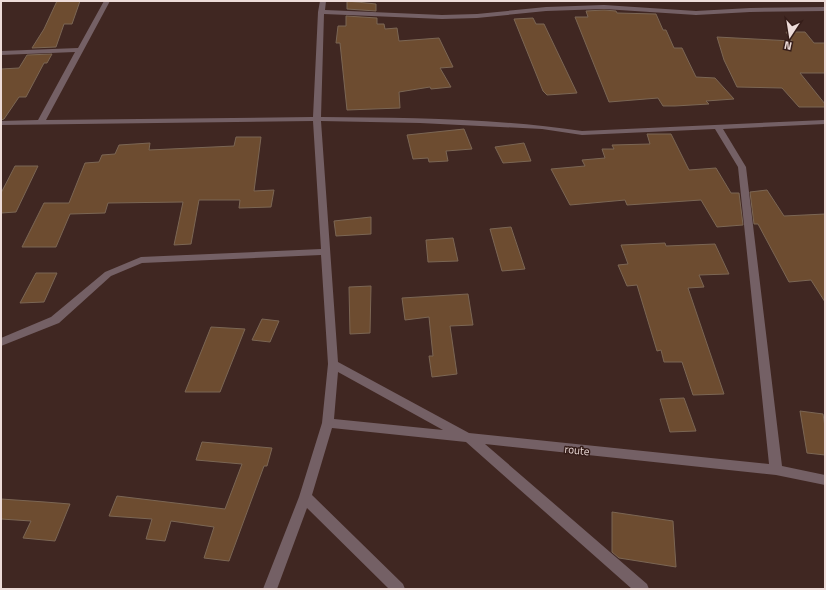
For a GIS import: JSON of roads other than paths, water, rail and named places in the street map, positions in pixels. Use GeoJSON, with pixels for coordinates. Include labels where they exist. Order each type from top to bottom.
{"type":"FeatureCollection","features":[{"type":"Feature","properties":{"kind":"street"},"geometry":{"type":"LineString","coordinates":[[41,122],[107,1]]}},
{"type":"Feature","properties":{"kind":"street"},"geometry":{"type":"LineString","coordinates":[[270,589],[305,497],[328,423],[333,364],[317,119],[321,12],[323,1]]}},
{"type":"Feature","properties":{"kind":"street"},"geometry":{"type":"LineString","coordinates":[[818,1],[825,8]]}},
{"type":"Feature","properties":{"kind":"street"},"geometry":{"type":"LineString","coordinates":[[321,12],[442,17],[477,16],[546,9],[604,7],[696,13],[825,8]]}},
{"type":"Feature","properties":{"kind":"street"},"geometry":{"type":"LineString","coordinates":[[1,53],[80,50]]}},
{"type":"Feature","properties":{"kind":"street"},"geometry":{"type":"LineString","coordinates":[[1,123],[317,119],[420,121],[542,127],[582,133],[825,122]]}},
{"type":"Feature","properties":{"kind":"street"},"geometry":{"type":"LineString","coordinates":[[718,127],[742,167],[776,470]]}},
{"type":"Feature","properties":{"kind":"street"},"geometry":{"type":"LineString","coordinates":[[1,342],[55,320],[108,274],[141,260],[325,252]]}},
{"type":"Feature","properties":{"kind":"street"},"geometry":{"type":"LineString","coordinates":[[333,364],[470,438],[642,589]]}},
{"type":"Feature","properties":{"kind":"street","name":"route"},"geometry":{"type":"LineString","coordinates":[[328,423],[776,470],[825,480]]}},
{"type":"Feature","properties":{"kind":"street"},"geometry":{"type":"LineString","coordinates":[[305,497],[398,589]]}}]}
